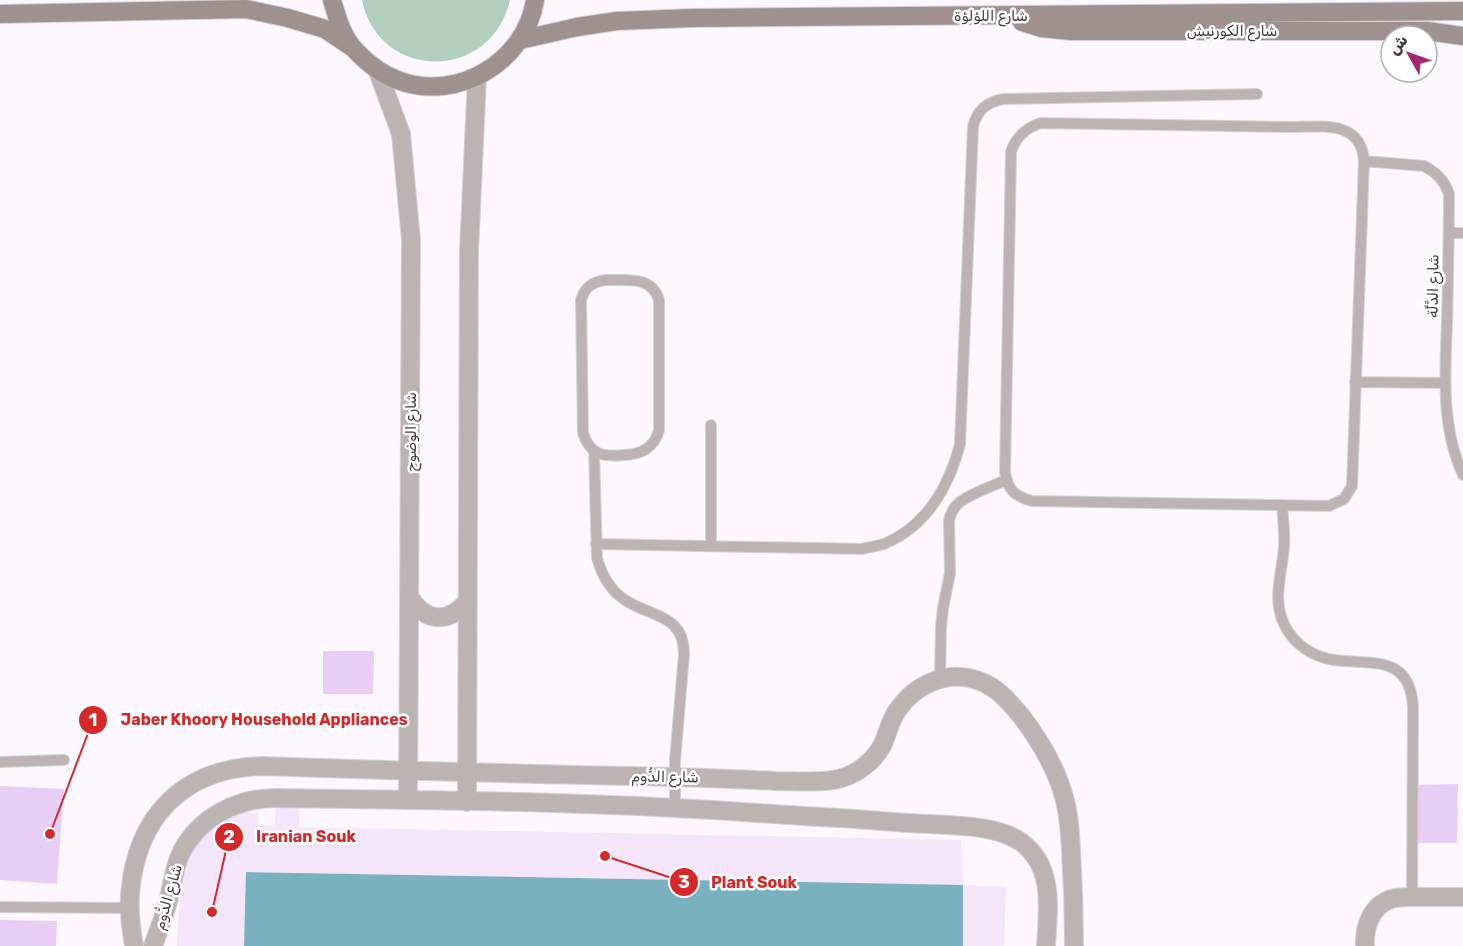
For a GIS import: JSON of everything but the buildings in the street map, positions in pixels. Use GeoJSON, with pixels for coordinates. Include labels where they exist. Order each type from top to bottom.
{"type":"FeatureCollection","features":[{"type":"Feature","properties":{"kind":"street"},"geometry":{"type":"LineString","coordinates":[[332,0],[339,25],[353,48]]}},
{"type":"Feature","properties":{"kind":"street"},"geometry":{"type":"LineString","coordinates":[[0,14],[246,9],[325,29],[353,48],[377,69],[400,81],[426,86],[452,85],[477,77],[501,62],[520,40],[533,12],[535,0]]}},
{"type":"Feature","properties":{"kind":"street","name":"شارع اللؤلؤة"},"geometry":{"type":"LineString","coordinates":[[520,40],[617,21],[692,18],[1463,11]]}},
{"type":"Feature","properties":{"kind":"street","name":"شارع الكورنيش"},"geometry":{"type":"LineString","coordinates":[[1003,16],[1041,28],[1071,31],[1427,31],[1463,36]]}},
{"type":"Feature","properties":{"kind":"street","name":"شارع الوضوح"},"geometry":{"type":"LineString","coordinates":[[377,69],[401,134],[411,240],[408,800]]}},
{"type":"Feature","properties":{"kind":"street"},"geometry":{"type":"LineString","coordinates":[[467,802],[469,251],[477,77]]}},
{"type":"Feature","properties":{"kind":"street"},"geometry":{"type":"LineString","coordinates":[[410,598],[426,615],[437,617],[448,616],[459,611],[466,602]]}},
{"type":"Feature","properties":{"kind":"street","name":"شارع الدُّوم"},"geometry":{"type":"LineString","coordinates":[[134,946],[130,908],[132,876],[144,836],[168,802],[202,778],[221,771],[240,766],[261,765],[808,782],[835,780],[864,767],[877,753],[894,716],[914,693],[926,684],[955,677],[970,678],[997,691],[1034,733],[1057,777],[1065,799],[1069,828],[1074,895],[1074,946]]}},
{"type":"Feature","properties":{"kind":"street","name":"شارع الدُّوم"},"geometry":{"type":"LineString","coordinates":[[153,946],[168,904],[175,868],[190,838],[214,815],[228,807],[261,798],[675,808],[948,825],[995,831],[1020,841],[1039,861],[1048,889],[1046,946]]}},
{"type":"Feature","properties":{"kind":"street"},"geometry":{"type":"LineString","coordinates":[[1365,946],[1367,925],[1372,914],[1380,905],[1391,899],[1463,897]]}},
{"type":"Feature","properties":{"kind":"lane"},"geometry":{"type":"LineString","coordinates":[[596,544],[862,549],[884,544],[903,533],[920,520],[946,485],[960,444],[973,127],[975,119],[986,105],[994,100],[1004,99],[1257,94]]}},
{"type":"Feature","properties":{"kind":"lane"},"geometry":{"type":"LineString","coordinates":[[1041,123],[1327,127],[1351,134],[1363,150],[1364,161],[1355,382],[1352,486],[1344,499],[1337,504],[1329,506],[1032,501],[1015,494],[1006,480],[1005,471],[1010,164],[1015,141],[1022,132],[1041,123]]}},
{"type":"Feature","properties":{"kind":"lane","name":"شارع الدَّلَّة"},"geometry":{"type":"LineString","coordinates":[[1364,161],[1424,166],[1440,177],[1449,194],[1445,383],[1448,427],[1456,459],[1463,475]]}},
{"type":"Feature","properties":{"kind":"lane"},"geometry":{"type":"LineString","coordinates":[[1449,233],[1463,233]]}},
{"type":"Feature","properties":{"kind":"lane"},"geometry":{"type":"LineString","coordinates":[[594,451],[607,456],[642,453],[657,437],[659,300],[653,288],[641,281],[599,281],[592,283],[583,293],[581,300],[583,433],[594,451],[596,544],[601,571],[607,583],[616,593],[627,601],[668,620],[679,631],[682,638],[684,654],[675,777],[675,808]]}},
{"type":"Feature","properties":{"kind":"lane"},"geometry":{"type":"LineString","coordinates":[[1355,382],[1445,383]]}},
{"type":"Feature","properties":{"kind":"lane"},"geometry":{"type":"LineString","coordinates":[[711,425],[711,546]]}},
{"type":"Feature","properties":{"kind":"lane"},"geometry":{"type":"LineString","coordinates":[[940,679],[941,627],[950,573],[949,521],[956,506],[963,500],[1006,480]]}},
{"type":"Feature","properties":{"kind":"lane"},"geometry":{"type":"LineString","coordinates":[[1282,505],[1284,543],[1278,601],[1288,632],[1303,648],[1323,658],[1386,664],[1395,669],[1410,686],[1413,696],[1413,897]]}},
{"type":"Feature","properties":{"kind":"lane"},"geometry":{"type":"LineString","coordinates":[[0,762],[64,760]]}},
{"type":"Feature","properties":{"kind":"lane"},"geometry":{"type":"LineString","coordinates":[[0,907],[130,908]]}},
{"type":"Feature","properties":{"kind":"shaded area"},"geometry":{"type":"Polygon","coordinates":[[[276,804],[300,805],[299,827],[961,840],[963,885],[1006,887],[1004,946],[963,946],[963,886],[247,872],[244,946],[177,946],[184,860],[214,823],[238,813],[259,813],[258,825],[275,826],[276,804]]]}},
{"type":"Feature","properties":{"kind":"green space"},"geometry":{"type":"Polygon","coordinates":[[[362,0],[510,0],[499,27],[481,46],[459,58],[435,62],[411,58],[390,46],[372,27],[362,0]]]}},
{"type":"Feature","properties":{"kind":"water"},"geometry":{"type":"Polygon","coordinates":[[[246,872],[963,885],[963,946],[244,946],[246,872]]]}},
{"type":"Feature","properties":{"kind":"place","name":"Jaber Khoory Household Appliances"},"geometry":{"type":"Point","coordinates":[50,834]}},
{"type":"Feature","properties":{"kind":"place","name":"Plant Souk"},"geometry":{"type":"Point","coordinates":[605,856]}},
{"type":"Feature","properties":{"kind":"place","name":"Iranian Souk"},"geometry":{"type":"Point","coordinates":[212,912]}}]}
